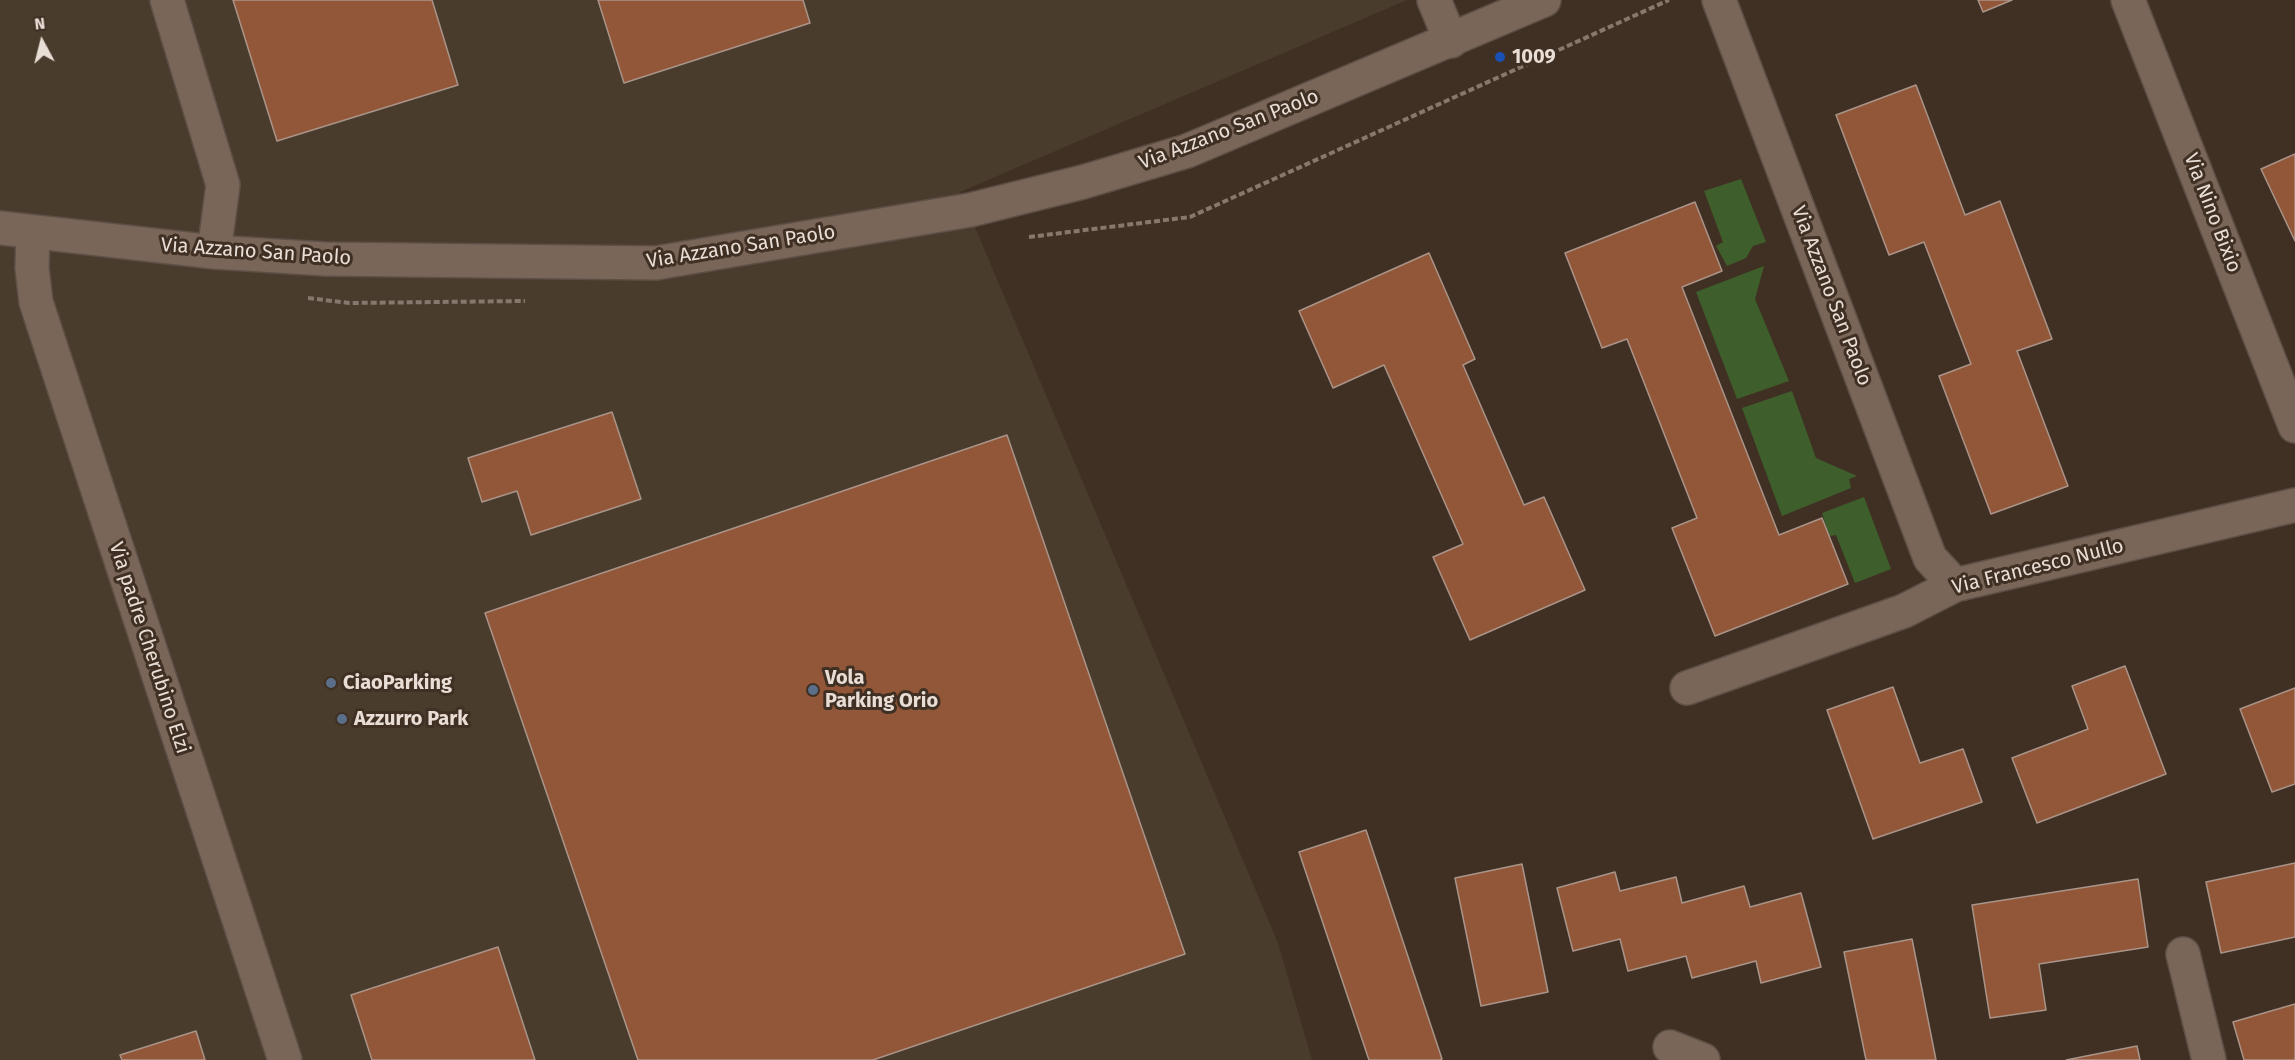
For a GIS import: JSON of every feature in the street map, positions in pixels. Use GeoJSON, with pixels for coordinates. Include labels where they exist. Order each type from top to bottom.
{"type":"FeatureCollection","features":[{"type":"Feature","properties":{"kind":"street"},"geometry":{"type":"LineString","coordinates":[[166,0],[223,184],[214,252]]}},
{"type":"Feature","properties":{"kind":"street"},"geometry":{"type":"LineString","coordinates":[[1434,0],[1451,40]]}},
{"type":"Feature","properties":{"kind":"street","name":"Via Azzano San Paolo"},"geometry":{"type":"LineString","coordinates":[[0,228],[214,252],[325,259],[656,262],[970,210],[1083,182],[1187,151],[1544,0]]}},
{"type":"Feature","properties":{"kind":"street","name":"Via Azzano San Paolo"},"geometry":{"type":"LineString","coordinates":[[1719,0],[1930,558],[1955,585]]}},
{"type":"Feature","properties":{"kind":"street","name":"Via Nino Bixio"},"geometry":{"type":"LineString","coordinates":[[2128,0],[2295,426]]}},
{"type":"Feature","properties":{"kind":"street","name":"Via padre Cherubino Elzi"},"geometry":{"type":"LineString","coordinates":[[33,233],[32,268],[36,302],[285,1060]]}},
{"type":"Feature","properties":{"kind":"street","name":"Via Francesco Nullo"},"geometry":{"type":"LineString","coordinates":[[1687,688],[1904,610],[1955,585],[2295,505]]}},
{"type":"Feature","properties":{"kind":"street"},"geometry":{"type":"LineString","coordinates":[[2183,954],[2209,1060]]}},
{"type":"Feature","properties":{"kind":"street"},"geometry":{"type":"LineString","coordinates":[[1670,1047],[1703,1060]]}},
{"type":"Feature","properties":{"kind":"shaded area"},"geometry":{"type":"Polygon","coordinates":[[[0,0],[1407,0],[960,192],[1278,943],[1312,1060],[0,1060],[0,0]]]}},
{"type":"Feature","properties":{"kind":"green space"},"geometry":{"type":"Polygon","coordinates":[[[1741,179],[1766,242],[1753,246],[1746,258],[1727,266],[1716,246],[1723,242],[1704,191],[1741,179]]]}},
{"type":"Feature","properties":{"kind":"green space"},"geometry":{"type":"Polygon","coordinates":[[[1764,266],[1755,299],[1789,381],[1737,399],[1696,292],[1764,266]]]}},
{"type":"Feature","properties":{"kind":"green space"},"geometry":{"type":"Polygon","coordinates":[[[1792,391],[1816,458],[1857,476],[1849,479],[1851,488],[1782,516],[1742,408],[1792,391]]]}},
{"type":"Feature","properties":{"kind":"green space"},"geometry":{"type":"Polygon","coordinates":[[[1864,497],[1891,569],[1855,583],[1836,535],[1829,536],[1822,513],[1864,497]]]}},
{"type":"Feature","properties":{"kind":"building"},"geometry":{"type":"Polygon","coordinates":[[[233,0],[432,0],[458,85],[277,141],[233,0]]]}},
{"type":"Feature","properties":{"kind":"building"},"geometry":{"type":"Polygon","coordinates":[[[598,0],[803,0],[810,23],[624,83],[598,0]]]}},
{"type":"Feature","properties":{"kind":"building"},"geometry":{"type":"Polygon","coordinates":[[[1978,0],[2012,0],[1983,12],[1978,0]]]}},
{"type":"Feature","properties":{"kind":"building"},"geometry":{"type":"Polygon","coordinates":[[[1916,85],[1965,215],[2000,201],[2052,339],[2017,351],[2068,486],[1991,514],[1939,376],[1971,364],[1924,242],[1889,255],[1836,115],[1916,85]]]}},
{"type":"Feature","properties":{"kind":"building"},"geometry":{"type":"Polygon","coordinates":[[[2295,154],[2295,241],[2261,169],[2295,154]]]}},
{"type":"Feature","properties":{"kind":"building"},"geometry":{"type":"Polygon","coordinates":[[[1695,202],[1722,271],[1682,287],[1779,535],[1822,518],[1848,584],[1715,636],[1672,528],[1697,518],[1627,339],[1602,348],[1565,253],[1695,202]]]}},
{"type":"Feature","properties":{"kind":"building"},"geometry":{"type":"Polygon","coordinates":[[[1429,253],[1475,359],[1463,365],[1524,505],[1544,497],[1585,590],[1470,640],[1433,557],[1463,544],[1384,365],[1333,388],[1299,311],[1429,253]]]}},
{"type":"Feature","properties":{"kind":"building"},"geometry":{"type":"Polygon","coordinates":[[[612,412],[641,499],[531,535],[517,491],[482,502],[468,458],[612,412]]]}},
{"type":"Feature","properties":{"kind":"building","name":"Vola Parking Orio"},"geometry":{"type":"Polygon","coordinates":[[[1007,435],[1185,954],[873,1060],[638,1060],[485,613],[1007,435]]]}},
{"type":"Feature","properties":{"kind":"building"},"geometry":{"type":"Polygon","coordinates":[[[2125,666],[2166,774],[2037,823],[2012,758],[2088,729],[2072,686],[2125,666]]]}},
{"type":"Feature","properties":{"kind":"building"},"geometry":{"type":"Polygon","coordinates":[[[1893,687],[1920,763],[1963,749],[1982,802],[1873,839],[1827,710],[1893,687]]]}},
{"type":"Feature","properties":{"kind":"building"},"geometry":{"type":"Polygon","coordinates":[[[2295,688],[2295,784],[2272,792],[2240,709],[2295,688]]]}},
{"type":"Feature","properties":{"kind":"building"},"geometry":{"type":"Polygon","coordinates":[[[1366,830],[1442,1059],[1440,1060],[1369,1060],[1299,852],[1366,830]]]}},
{"type":"Feature","properties":{"kind":"building"},"geometry":{"type":"Polygon","coordinates":[[[2295,863],[2295,937],[2221,953],[2206,882],[2295,863]]]}},
{"type":"Feature","properties":{"kind":"building"},"geometry":{"type":"Polygon","coordinates":[[[1522,864],[1548,992],[1481,1006],[1455,878],[1522,864]]]}},
{"type":"Feature","properties":{"kind":"building"},"geometry":{"type":"Polygon","coordinates":[[[1615,872],[1620,891],[1676,877],[1682,903],[1744,886],[1750,907],[1801,893],[1821,967],[1761,983],[1756,961],[1692,978],[1686,956],[1628,971],[1620,939],[1573,951],[1557,888],[1615,872]]]}},
{"type":"Feature","properties":{"kind":"building"},"geometry":{"type":"Polygon","coordinates":[[[2138,879],[2148,947],[2039,964],[2046,1010],[1990,1018],[1972,905],[2138,879]]]}},
{"type":"Feature","properties":{"kind":"building"},"geometry":{"type":"Polygon","coordinates":[[[1912,939],[1936,1060],[1866,1060],[1844,952],[1912,939]]]}},
{"type":"Feature","properties":{"kind":"building"},"geometry":{"type":"Polygon","coordinates":[[[498,947],[535,1060],[372,1060],[351,995],[498,947]]]}},
{"type":"Feature","properties":{"kind":"building"},"geometry":{"type":"Polygon","coordinates":[[[2295,1004],[2295,1060],[2244,1060],[2233,1022],[2295,1004]]]}},
{"type":"Feature","properties":{"kind":"building"},"geometry":{"type":"Polygon","coordinates":[[[196,1031],[205,1060],[122,1060],[120,1055],[196,1031]]]}},
{"type":"Feature","properties":{"kind":"building"},"geometry":{"type":"Polygon","coordinates":[[[2137,1046],[2140,1060],[2066,1060],[2137,1046]]]}},
{"type":"Feature","properties":{"kind":"place","name":"1009"},"geometry":{"type":"Point","coordinates":[1500,57]}},
{"type":"Feature","properties":{"kind":"place","name":"CiaoParking"},"geometry":{"type":"Point","coordinates":[331,683]}},
{"type":"Feature","properties":{"kind":"place","name":"Vola Parking Orio"},"geometry":{"type":"Point","coordinates":[813,690]}},
{"type":"Feature","properties":{"kind":"place","name":"Azzurro Park"},"geometry":{"type":"Point","coordinates":[342,719]}}]}
